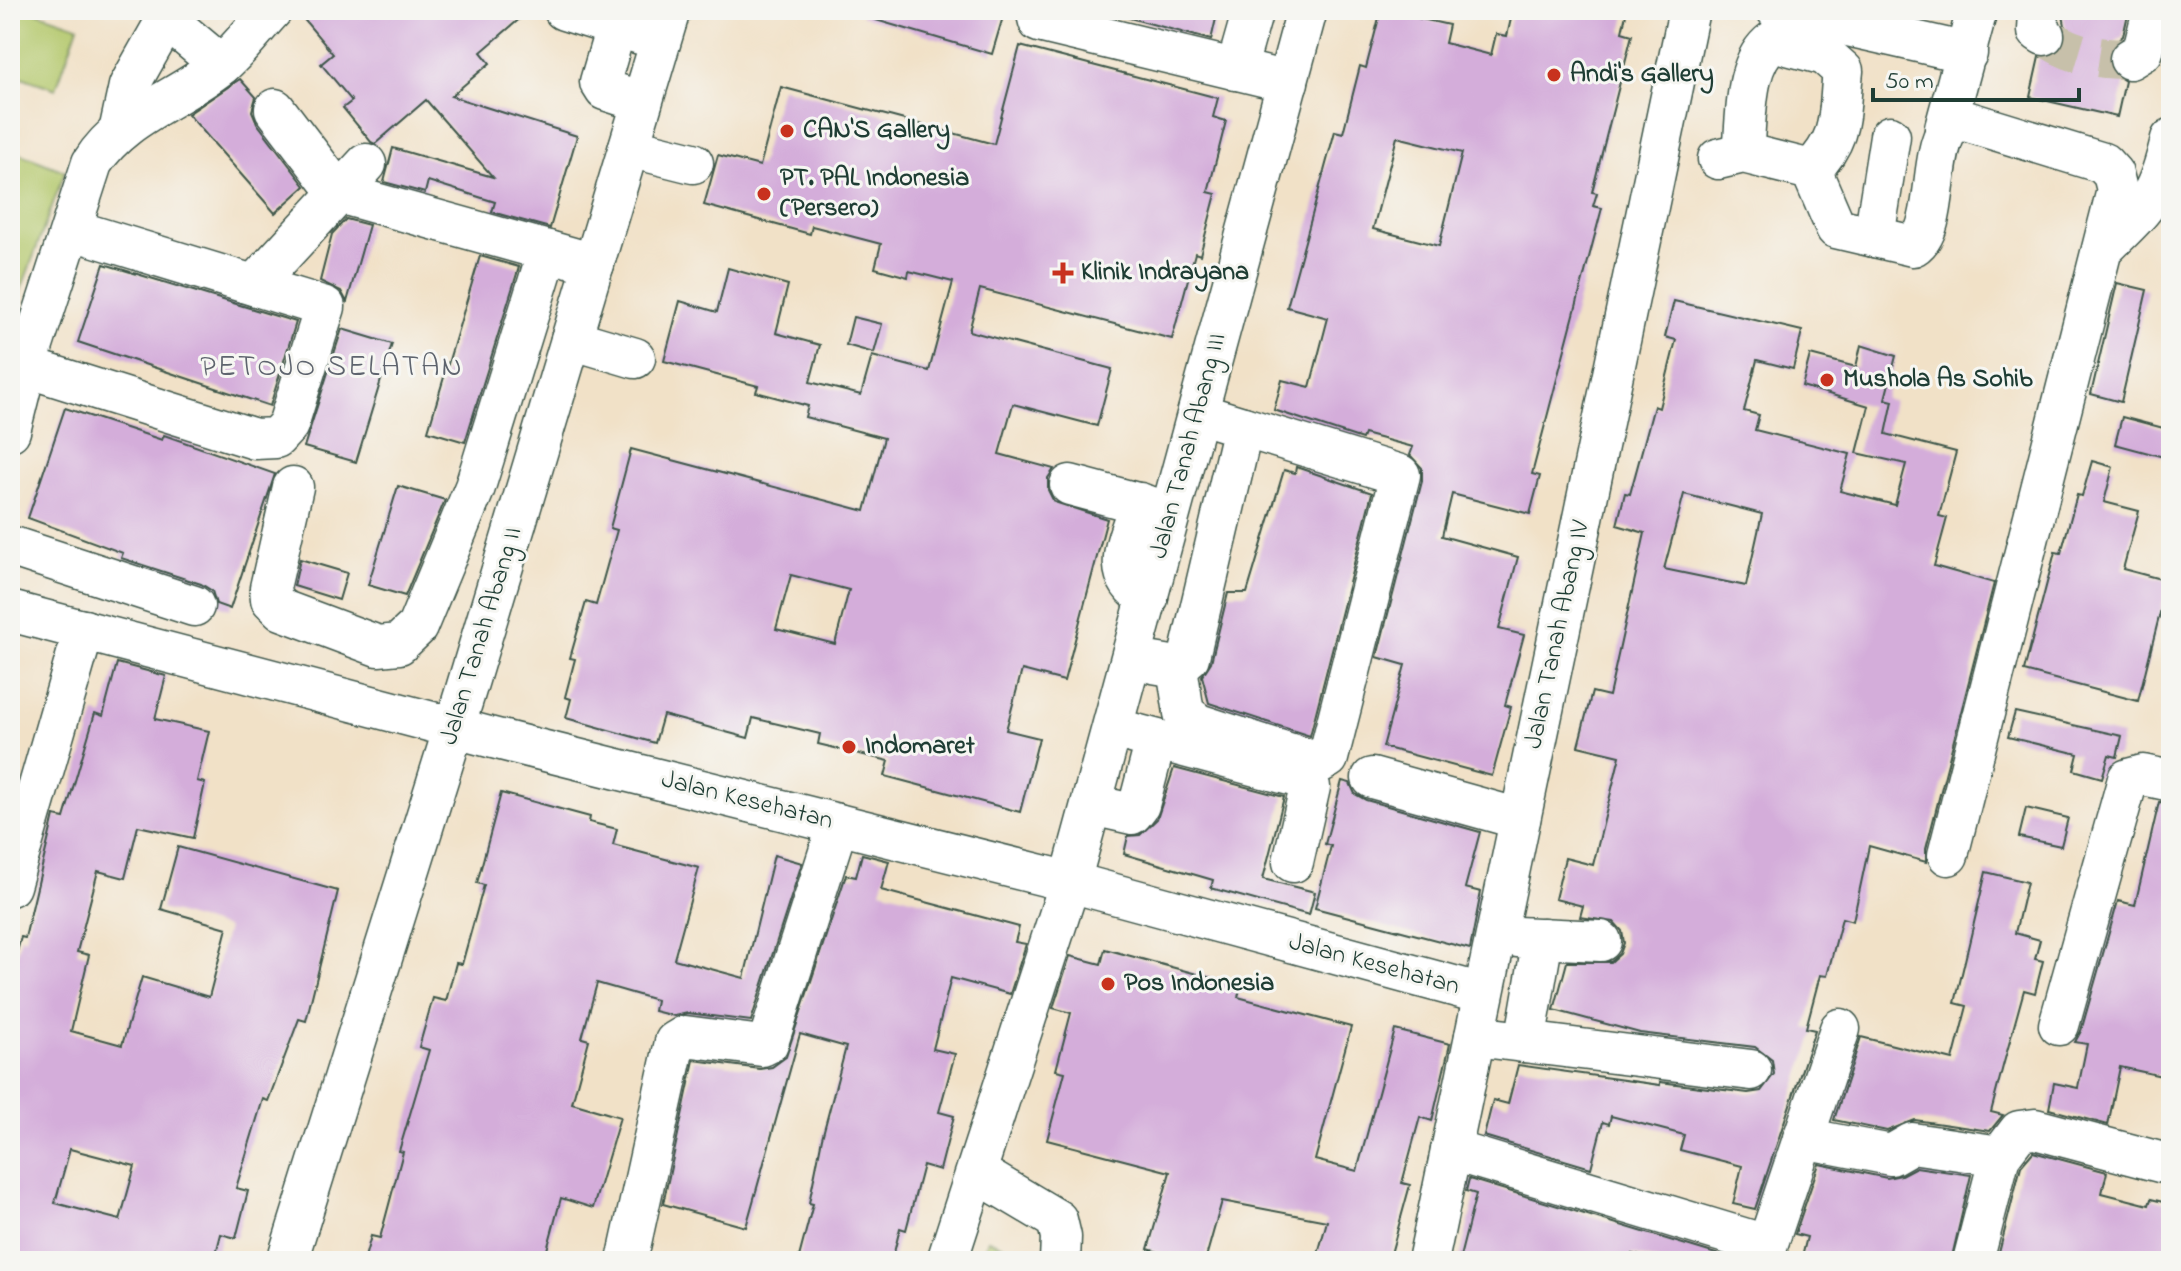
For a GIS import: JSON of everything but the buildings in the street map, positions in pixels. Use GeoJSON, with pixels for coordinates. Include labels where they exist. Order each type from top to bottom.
{"type":"FeatureCollection","features":[{"type":"Feature","properties":{"kind":"street"},"geometry":{"type":"LineString","coordinates":[[10,431],[26,367],[73,230],[92,163],[119,132],[221,65],[272,10]]}},
{"type":"Feature","properties":{"kind":"street"},"geometry":{"type":"LineString","coordinates":[[564,10],[666,25]]}},
{"type":"Feature","properties":{"kind":"street"},"geometry":{"type":"LineString","coordinates":[[1036,10],[1039,22],[1288,82]]}},
{"type":"Feature","properties":{"kind":"street"},"geometry":{"type":"LineString","coordinates":[[1236,70],[1253,10]]}},
{"type":"Feature","properties":{"kind":"street","name":"Jalan Tanah Abang III"},"geometry":{"type":"LineString","coordinates":[[947,1261],[1070,882],[1148,598],[1156,508],[1198,414],[1307,10]]}},
{"type":"Feature","properties":{"kind":"street","name":"Jalan Tanah Abang IV"},"geometry":{"type":"LineString","coordinates":[[1428,1261],[1689,10]]}},
{"type":"Feature","properties":{"kind":"street"},"geometry":{"type":"LineString","coordinates":[[1777,10],[1967,53]]}},
{"type":"Feature","properties":{"kind":"street"},"geometry":{"type":"LineString","coordinates":[[1811,170],[1832,224],[1913,246],[1918,242],[1935,186],[1945,128],[1977,10]]}},
{"type":"Feature","properties":{"kind":"street"},"geometry":{"type":"LineString","coordinates":[[2130,59],[2143,51],[2153,10]]}},
{"type":"Feature","properties":{"kind":"street"},"geometry":{"type":"LineString","coordinates":[[119,132],[129,86],[169,14],[221,65]]}},
{"type":"Feature","properties":{"kind":"street"},"geometry":{"type":"LineString","coordinates":[[619,18],[600,82],[605,90],[642,102]]}},
{"type":"Feature","properties":{"kind":"street","name":"Jalan Tanah Abang II"},"geometry":{"type":"LineString","coordinates":[[287,1261],[454,727],[666,25]]}},
{"type":"Feature","properties":{"kind":"street"},"geometry":{"type":"LineString","coordinates":[[1773,41],[1825,55],[1836,61],[1843,71],[1836,138],[1831,149],[1811,170],[1731,156],[1754,66],[1760,50],[1773,41]]}},
{"type":"Feature","properties":{"kind":"street"},"geometry":{"type":"LineString","coordinates":[[275,109],[339,193],[594,264]]}},
{"type":"Feature","properties":{"kind":"street"},"geometry":{"type":"LineString","coordinates":[[1945,128],[1959,119],[2103,163],[2113,174],[2117,190],[1948,855]]}},
{"type":"Feature","properties":{"kind":"street"},"geometry":{"type":"LineString","coordinates":[[1874,237],[1890,136]]}},
{"type":"Feature","properties":{"kind":"street"},"geometry":{"type":"LineString","coordinates":[[2102,250],[2152,201],[2162,178],[2171,139]]}},
{"type":"Feature","properties":{"kind":"street"},"geometry":{"type":"LineString","coordinates":[[629,147],[693,163]]}},
{"type":"Feature","properties":{"kind":"street"},"geometry":{"type":"LineString","coordinates":[[254,285],[366,164]]}},
{"type":"Feature","properties":{"kind":"street"},"geometry":{"type":"LineString","coordinates":[[26,367],[255,439],[276,438],[288,425],[325,307],[73,230]]}},
{"type":"Feature","properties":{"kind":"street"},"geometry":{"type":"LineString","coordinates":[[293,487],[270,588],[271,599],[282,610],[378,646],[399,644],[417,627],[475,487],[548,251]]}},
{"type":"Feature","properties":{"kind":"street"},"geometry":{"type":"LineString","coordinates":[[571,339],[635,358]]}},
{"type":"Feature","properties":{"kind":"street"},"geometry":{"type":"LineString","coordinates":[[1177,667],[1184,713],[1198,724],[1319,763],[1328,758],[1400,475],[1198,414]]}},
{"type":"Feature","properties":{"kind":"street"},"geometry":{"type":"LineString","coordinates":[[1177,667],[1189,657],[1243,427]]}},
{"type":"Feature","properties":{"kind":"street"},"geometry":{"type":"LineString","coordinates":[[1070,485],[1156,508]]}},
{"type":"Feature","properties":{"kind":"street"},"geometry":{"type":"LineString","coordinates":[[10,546],[194,606]]}},
{"type":"Feature","properties":{"kind":"street","name":"Jalan Kesehatan"},"geometry":{"type":"LineString","coordinates":[[10,611],[454,727],[1070,882],[1483,994]]}},
{"type":"Feature","properties":{"kind":"street"},"geometry":{"type":"LineString","coordinates":[[317,691],[335,629]]}},
{"type":"Feature","properties":{"kind":"street"},"geometry":{"type":"LineString","coordinates":[[10,886],[84,630]]}},
{"type":"Feature","properties":{"kind":"street"},"geometry":{"type":"LineString","coordinates":[[1131,657],[1177,667]]}},
{"type":"Feature","properties":{"kind":"street"},"geometry":{"type":"LineString","coordinates":[[1113,728],[1305,779],[1310,787],[1293,862]]}},
{"type":"Feature","properties":{"kind":"street"},"geometry":{"type":"LineString","coordinates":[[1092,805],[1132,814],[1139,805],[1156,740]]}},
{"type":"Feature","properties":{"kind":"street"},"geometry":{"type":"LineString","coordinates":[[2059,1025],[2128,779],[2143,775],[2171,781]]}},
{"type":"Feature","properties":{"kind":"street"},"geometry":{"type":"LineString","coordinates":[[1372,778],[1520,819]]}},
{"type":"Feature","properties":{"kind":"street"},"geometry":{"type":"LineString","coordinates":[[627,1261],[675,1042],[685,1036],[762,1046],[768,1043],[838,824]]}},
{"type":"Feature","properties":{"kind":"street"},"geometry":{"type":"LineString","coordinates":[[1496,934],[1601,941]]}},
{"type":"Feature","properties":{"kind":"street"},"geometry":{"type":"LineString","coordinates":[[1525,1042],[1543,938]]}},
{"type":"Feature","properties":{"kind":"street"},"geometry":{"type":"LineString","coordinates":[[1451,1150],[1764,1253],[1840,1029]]}},
{"type":"Feature","properties":{"kind":"street"},"geometry":{"type":"LineString","coordinates":[[1475,1036],[1751,1070]]}},
{"type":"Feature","properties":{"kind":"street"},"geometry":{"type":"LineString","coordinates":[[1973,1261],[2000,1156],[2019,1131],[2035,1129],[2171,1165]]}},
{"type":"Feature","properties":{"kind":"street"},"geometry":{"type":"LineString","coordinates":[[1803,1138],[1891,1155],[1912,1143],[2000,1156]]}},
{"type":"Feature","properties":{"kind":"street"},"geometry":{"type":"LineString","coordinates":[[978,1173],[1057,1220],[1061,1237],[1060,1261]]}},
{"type":"Feature","properties":{"kind":"green space"},"geometry":{"type":"Polygon","coordinates":[[[10,10],[31,10],[78,26],[56,89],[10,73],[10,10]]]}},
{"type":"Feature","properties":{"kind":"green space"},"geometry":{"type":"Polygon","coordinates":[[[10,150],[65,171],[11,317],[10,317],[10,150]]]}},
{"type":"Feature","properties":{"kind":"green space"},"geometry":{"type":"Polygon","coordinates":[[[988,1240],[1041,1261],[980,1261],[988,1240]]]}},
{"type":"Feature","properties":{"kind":"tunnel"},"geometry":{"type":"LineString","coordinates":[[2044,35],[2064,47],[2085,54],[2130,59]]}},
{"type":"Feature","properties":{"kind":"place","name":"Andi's Gallery"},"geometry":{"type":"Point","coordinates":[1554,75]}},
{"type":"Feature","properties":{"kind":"place","name":"CAN'S Gallery"},"geometry":{"type":"Point","coordinates":[787,131]}},
{"type":"Feature","properties":{"kind":"place","name":"PT. PAL Indonesia (Persero)"},"geometry":{"type":"Point","coordinates":[764,194]}},
{"type":"Feature","properties":{"kind":"place","name":"Klinik Indrayana"},"geometry":{"type":"Point","coordinates":[1063,273]}},
{"type":"Feature","properties":{"kind":"place","name":"Mushola As Sohib"},"geometry":{"type":"Point","coordinates":[1827,380]}},
{"type":"Feature","properties":{"kind":"place","name":"Indomaret"},"geometry":{"type":"Point","coordinates":[849,747]}},
{"type":"Feature","properties":{"kind":"place","name":"Pos Indonesia"},"geometry":{"type":"Point","coordinates":[1108,984]}},
{"type":"Feature","properties":{"kind":"district","name":"PETOJO SELATAN"},"geometry":{"type":"Point","coordinates":[332,368]}}]}
